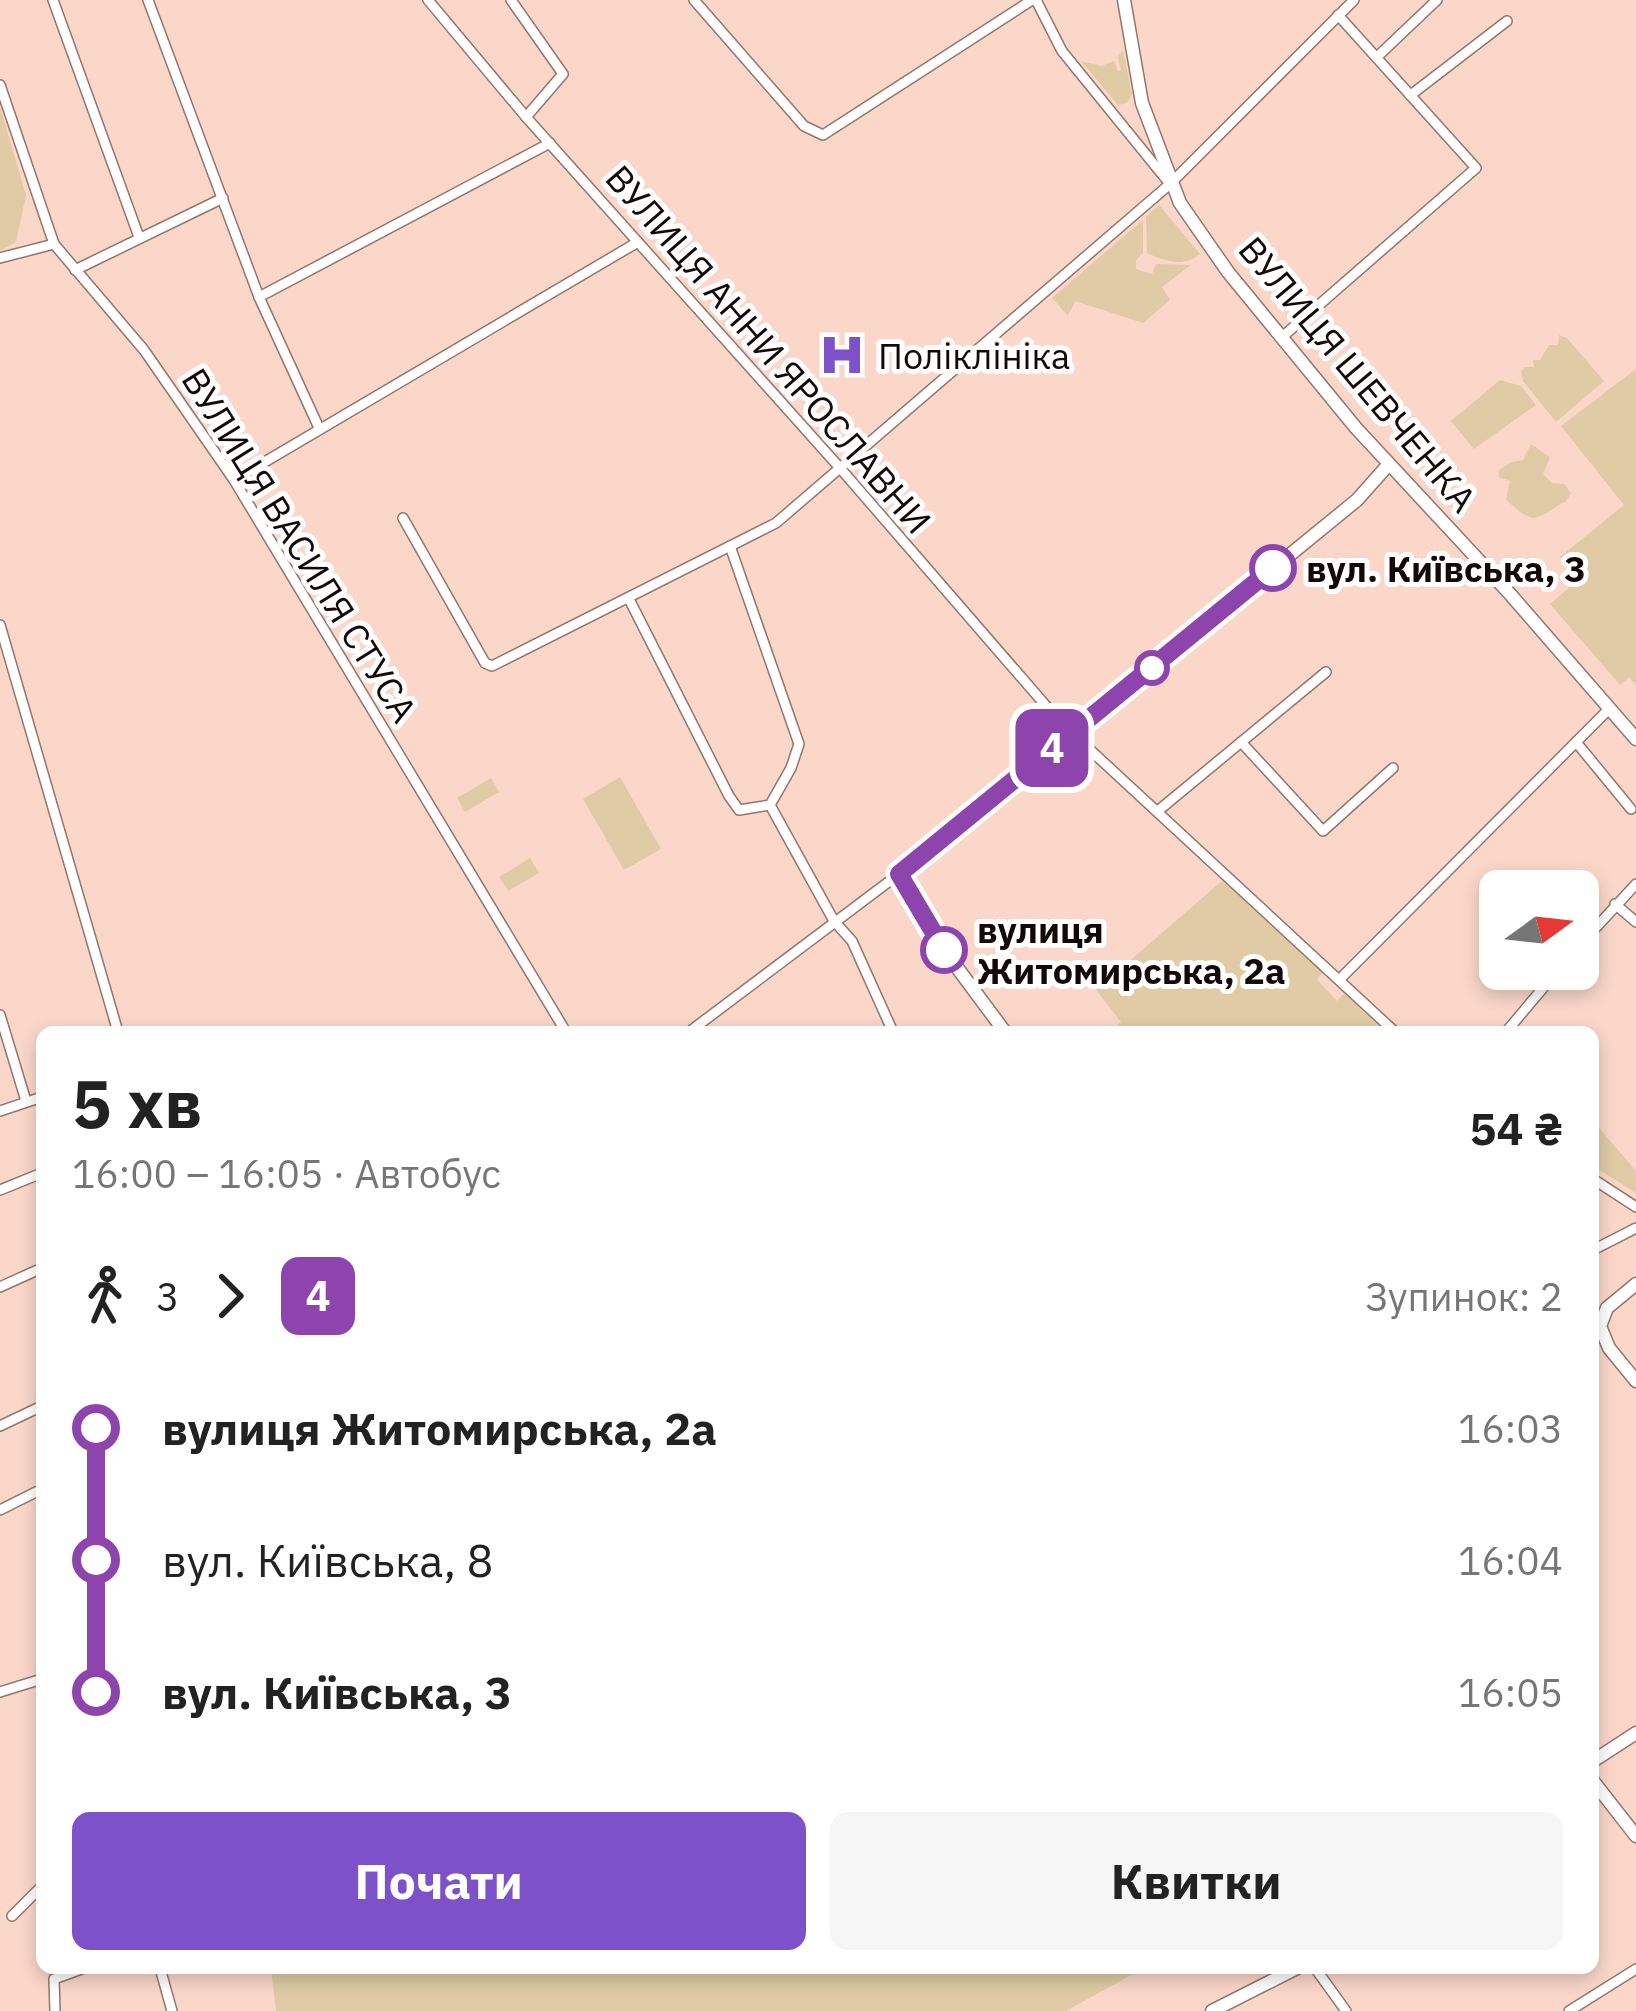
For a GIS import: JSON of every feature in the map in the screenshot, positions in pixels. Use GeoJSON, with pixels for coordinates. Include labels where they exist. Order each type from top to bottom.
{"type":"FeatureCollection","features":[{"type":"Feature","properties":{"kind":"main road","name":"ВУЛИЦЯ ШЕВЧЕНКА"},"geometry":{"type":"LineString","coordinates":[[1124,0],[1142,103],[1171,184],[1228,272],[1389,464],[1636,739]]}},
{"type":"Feature","properties":{"kind":"main road"},"geometry":{"type":"LineString","coordinates":[[1001,1026],[944,950],[899,874],[1357,500],[1389,464]]}},
{"type":"Feature","properties":{"kind":"main road"},"geometry":{"type":"LineString","coordinates":[[1636,1284],[1607,1308],[1600,1326],[1609,1348],[1636,1382]]}},
{"type":"Feature","properties":{"kind":"main road"},"geometry":{"type":"LineString","coordinates":[[1599,1757],[1636,1733]]}},
{"type":"Feature","properties":{"kind":"main road"},"geometry":{"type":"LineString","coordinates":[[1599,1789],[1636,1836]]}},
{"type":"Feature","properties":{"kind":"main road"},"geometry":{"type":"LineString","coordinates":[[1212,2011],[1285,1974]]}},
{"type":"Feature","properties":{"kind":"street"},"geometry":{"type":"LineString","coordinates":[[53,0],[139,236]]}},
{"type":"Feature","properties":{"kind":"street"},"geometry":{"type":"LineString","coordinates":[[148,0],[259,297],[320,428]]}},
{"type":"Feature","properties":{"kind":"street","name":"ВУЛИЦЯ АННИ ЯРОСЛАВНИ"},"geometry":{"type":"LineString","coordinates":[[428,0],[1070,733],[1389,1026]]}},
{"type":"Feature","properties":{"kind":"street"},"geometry":{"type":"LineString","coordinates":[[511,0],[563,74],[526,117]]}},
{"type":"Feature","properties":{"kind":"street"},"geometry":{"type":"LineString","coordinates":[[694,0],[804,126],[824,135],[1034,0],[1062,51],[1171,184]]}},
{"type":"Feature","properties":{"kind":"street"},"geometry":{"type":"LineString","coordinates":[[403,518],[489,666],[776,523],[1171,184],[1354,0]]}},
{"type":"Feature","properties":{"kind":"street"},"geometry":{"type":"LineString","coordinates":[[1378,56],[1437,0]]}},
{"type":"Feature","properties":{"kind":"street"},"geometry":{"type":"LineString","coordinates":[[1281,338],[1476,168],[1338,15]]}},
{"type":"Feature","properties":{"kind":"street"},"geometry":{"type":"LineString","coordinates":[[1412,94],[1507,21]]}},
{"type":"Feature","properties":{"kind":"street","name":"ВУЛИЦЯ ВАСИЛЯ СТУСА"},"geometry":{"type":"LineString","coordinates":[[0,86],[54,244],[144,350],[234,480],[562,1026]]}},
{"type":"Feature","properties":{"kind":"street"},"geometry":{"type":"LineString","coordinates":[[259,297],[550,143]]}},
{"type":"Feature","properties":{"kind":"street"},"geometry":{"type":"LineString","coordinates":[[75,270],[223,198]]}},
{"type":"Feature","properties":{"kind":"street"},"geometry":{"type":"LineString","coordinates":[[234,480],[638,242]]}},
{"type":"Feature","properties":{"kind":"street"},"geometry":{"type":"LineString","coordinates":[[0,258],[54,244]]}},
{"type":"Feature","properties":{"kind":"street"},"geometry":{"type":"LineString","coordinates":[[730,546],[799,744],[770,805]]}},
{"type":"Feature","properties":{"kind":"street"},"geometry":{"type":"LineString","coordinates":[[629,599],[729,796],[740,810],[770,805]]}},
{"type":"Feature","properties":{"kind":"street"},"geometry":{"type":"LineString","coordinates":[[0,625],[116,1026]]}},
{"type":"Feature","properties":{"kind":"street"},"geometry":{"type":"LineString","coordinates":[[1159,810],[1326,672]]}},
{"type":"Feature","properties":{"kind":"street"},"geometry":{"type":"LineString","coordinates":[[1340,979],[1609,709]]}},
{"type":"Feature","properties":{"kind":"street"},"geometry":{"type":"LineString","coordinates":[[1241,742],[1323,831],[1393,768]]}},
{"type":"Feature","properties":{"kind":"street"},"geometry":{"type":"LineString","coordinates":[[1576,742],[1631,809]]}},
{"type":"Feature","properties":{"kind":"street"},"geometry":{"type":"LineString","coordinates":[[770,805],[834,921],[851,941],[890,1026]]}},
{"type":"Feature","properties":{"kind":"street"},"geometry":{"type":"LineString","coordinates":[[697,1026],[899,874]]}},
{"type":"Feature","properties":{"kind":"street"},"geometry":{"type":"LineString","coordinates":[[1599,923],[1636,884]]}},
{"type":"Feature","properties":{"kind":"street"},"geometry":{"type":"LineString","coordinates":[[1615,904],[1636,922]]}},
{"type":"Feature","properties":{"kind":"street"},"geometry":{"type":"LineString","coordinates":[[1511,1026],[1541,990]]}},
{"type":"Feature","properties":{"kind":"street"},"geometry":{"type":"LineString","coordinates":[[0,1015],[26,1101]]}},
{"type":"Feature","properties":{"kind":"street"},"geometry":{"type":"LineString","coordinates":[[0,1111],[36,1098]]}},
{"type":"Feature","properties":{"kind":"street"},"geometry":{"type":"LineString","coordinates":[[0,1190],[36,1176]]}},
{"type":"Feature","properties":{"kind":"street"},"geometry":{"type":"LineString","coordinates":[[1599,1182],[1636,1207]]}},
{"type":"Feature","properties":{"kind":"street"},"geometry":{"type":"LineString","coordinates":[[1599,1247],[1636,1228]]}},
{"type":"Feature","properties":{"kind":"street"},"geometry":{"type":"LineString","coordinates":[[0,1287],[36,1271]]}},
{"type":"Feature","properties":{"kind":"street"},"geometry":{"type":"LineString","coordinates":[[0,1426],[36,1409]]}},
{"type":"Feature","properties":{"kind":"street"},"geometry":{"type":"LineString","coordinates":[[0,1510],[36,1492]]}},
{"type":"Feature","properties":{"kind":"street"},"geometry":{"type":"LineString","coordinates":[[0,1692],[36,1681]]}},
{"type":"Feature","properties":{"kind":"street"},"geometry":{"type":"LineString","coordinates":[[12,1916],[36,1892]]}},
{"type":"Feature","properties":{"kind":"street"},"geometry":{"type":"LineString","coordinates":[[1569,2011],[1636,1969]]}},
{"type":"Feature","properties":{"kind":"street"},"geometry":{"type":"LineString","coordinates":[[55,2011],[54,1979],[68,1974]]}},
{"type":"Feature","properties":{"kind":"street"},"geometry":{"type":"LineString","coordinates":[[162,1974],[172,2011]]}},
{"type":"Feature","properties":{"kind":"street"},"geometry":{"type":"LineString","coordinates":[[1319,1974],[1346,2011]]}},
{"type":"Feature","properties":{"kind":"shaded area"},"geometry":{"type":"Polygon","coordinates":[[[1123,50],[1132,94],[1127,103],[1118,105],[1081,61],[1101,66],[1114,61],[1118,71],[1123,50]]]}},
{"type":"Feature","properties":{"kind":"shaded area"},"geometry":{"type":"Polygon","coordinates":[[[0,107],[26,195],[16,242],[0,251],[0,107]]]}},
{"type":"Feature","properties":{"kind":"shaded area"},"geometry":{"type":"Polygon","coordinates":[[[1159,205],[1200,254],[1180,262],[1147,253],[1146,217],[1159,205]]]}},
{"type":"Feature","properties":{"kind":"shaded area"},"geometry":{"type":"Polygon","coordinates":[[[1143,220],[1143,253],[1136,260],[1136,269],[1152,274],[1156,264],[1191,265],[1162,287],[1170,300],[1143,323],[1075,301],[1068,316],[1052,298],[1143,220]]]}},
{"type":"Feature","properties":{"kind":"shaded area"},"geometry":{"type":"Polygon","coordinates":[[[1559,335],[1567,338],[1604,381],[1556,422],[1523,381],[1521,371],[1534,367],[1533,360],[1540,360],[1549,345],[1558,345],[1559,335]]]}},
{"type":"Feature","properties":{"kind":"shaded area"},"geometry":{"type":"Polygon","coordinates":[[[1636,369],[1636,685],[1629,677],[1620,685],[1550,604],[1578,580],[1560,557],[1624,505],[1561,426],[1636,369]]]}},
{"type":"Feature","properties":{"kind":"shaded area"},"geometry":{"type":"Polygon","coordinates":[[[1500,380],[1521,386],[1536,405],[1474,449],[1451,421],[1500,380]]]}},
{"type":"Feature","properties":{"kind":"shaded area"},"geometry":{"type":"Polygon","coordinates":[[[1531,444],[1550,457],[1543,474],[1571,493],[1565,502],[1535,518],[1506,500],[1510,481],[1498,477],[1499,470],[1523,460],[1531,444]]]}},
{"type":"Feature","properties":{"kind":"shaded area"},"geometry":{"type":"Polygon","coordinates":[[[620,777],[661,849],[624,870],[583,799],[620,777]]]}},
{"type":"Feature","properties":{"kind":"shaded area"},"geometry":{"type":"Polygon","coordinates":[[[491,778],[499,792],[465,812],[457,798],[491,778]]]}},
{"type":"Feature","properties":{"kind":"shaded area"},"geometry":{"type":"Polygon","coordinates":[[[530,858],[539,873],[508,891],[499,877],[530,858]]]}},
{"type":"Feature","properties":{"kind":"shaded area"},"geometry":{"type":"Polygon","coordinates":[[[1223,880],[1323,972],[1317,980],[1337,1001],[1344,993],[1379,1026],[1117,1026],[1121,1022],[1096,990],[1223,880]]]}},
{"type":"Feature","properties":{"kind":"shaded area"},"geometry":{"type":"Polygon","coordinates":[[[1599,1128],[1636,1171],[1636,1193],[1599,1170],[1599,1128]]]}},
{"type":"Feature","properties":{"kind":"shaded area"},"geometry":{"type":"Polygon","coordinates":[[[272,1974],[1133,1974],[1066,2011],[276,2011],[272,1974]]]}},
{"type":"Feature","properties":{"kind":"bus line","name":"4"},"geometry":{"type":"LineString","coordinates":[[944,950],[899,874],[1273,568]]}},
{"type":"Feature","properties":{"kind":"place","name":"Поліклініка"},"geometry":{"type":"Point","coordinates":[842,355]}},
{"type":"Feature","properties":{"kind":"place","name":"вул. Київська, 3"},"geometry":{"type":"Point","coordinates":[1273,568]}},
{"type":"Feature","properties":{"kind":"place","name":"вулиця Житомирська, 2а"},"geometry":{"type":"Point","coordinates":[944,950]}}]}
